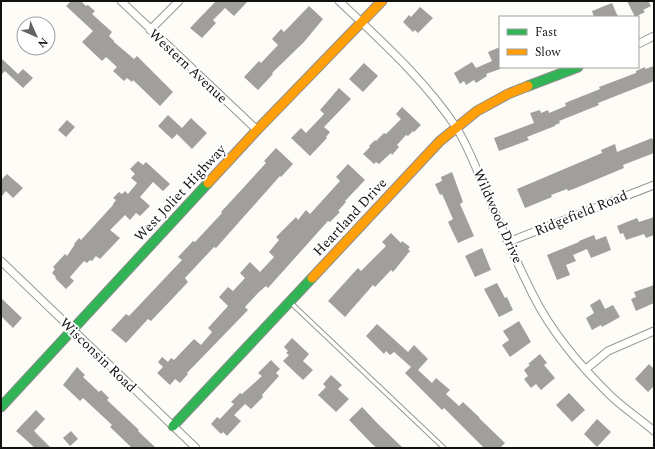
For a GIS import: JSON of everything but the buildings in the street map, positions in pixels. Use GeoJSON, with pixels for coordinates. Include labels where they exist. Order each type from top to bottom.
{"type":"FeatureCollection","features":[{"type":"Feature","properties":{"kind":"street","name":"Western Avenue"},"geometry":{"type":"LineString","coordinates":[[121,1],[256,130]]}},
{"type":"Feature","properties":{"kind":"street"},"geometry":{"type":"LineString","coordinates":[[150,30],[179,1]]}},
{"type":"Feature","properties":{"kind":"street","name":"Wildwood Drive"},"geometry":{"type":"LineString","coordinates":[[339,1],[425,87],[456,128],[472,157],[533,296],[558,337],[613,397],[654,431]]}},
{"type":"Feature","properties":{"kind":"street","name":"West Joliet Highway"},"geometry":{"type":"LineString","coordinates":[[1,406],[256,130],[382,1]]}},
{"type":"Feature","properties":{"kind":"street"},"geometry":{"type":"LineString","coordinates":[[639,44],[654,36]]}},
{"type":"Feature","properties":{"kind":"street","name":"Heartland Drive"},"geometry":{"type":"LineString","coordinates":[[173,426],[440,141],[477,111],[508,94],[575,68]]}},
{"type":"Feature","properties":{"kind":"street","name":"Ridgefield Road"},"geometry":{"type":"LineString","coordinates":[[508,242],[654,185]]}},
{"type":"Feature","properties":{"kind":"street","name":"Wisconsin Road"},"geometry":{"type":"LineString","coordinates":[[1,261],[196,448]]}},
{"type":"Feature","properties":{"kind":"street"},"geometry":{"type":"LineString","coordinates":[[586,369],[608,351],[654,331]]}},
{"type":"Feature","properties":{"kind":"lane"},"geometry":{"type":"LineString","coordinates":[[290,301],[444,448]]}},
{"type":"Feature","properties":{"kind":"traffic: fast"},"geometry":{"type":"LineString","coordinates":[[528,86],[575,68]]}},
{"type":"Feature","properties":{"kind":"traffic: fast"},"geometry":{"type":"LineString","coordinates":[[1,407],[208,183]]}},
{"type":"Feature","properties":{"kind":"traffic: fast"},"geometry":{"type":"LineString","coordinates":[[173,426],[312,278]]}},
{"type":"Feature","properties":{"kind":"traffic: slow"},"geometry":{"type":"LineString","coordinates":[[208,183],[257,130],[382,1]]}},
{"type":"Feature","properties":{"kind":"traffic: slow"},"geometry":{"type":"LineString","coordinates":[[312,278],[440,141],[477,111],[508,94],[528,86]]}}]}
